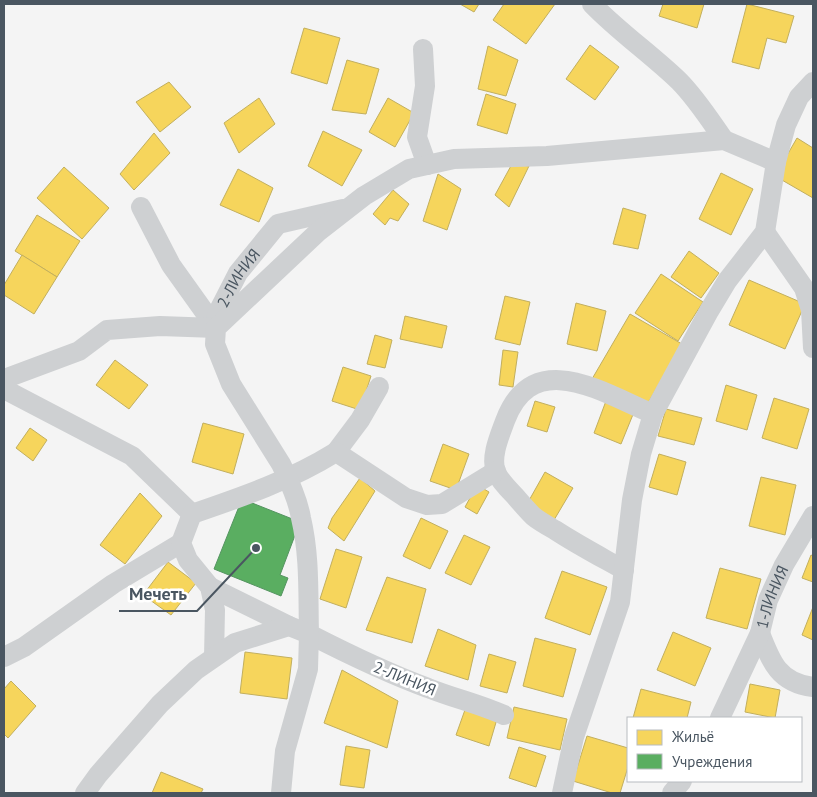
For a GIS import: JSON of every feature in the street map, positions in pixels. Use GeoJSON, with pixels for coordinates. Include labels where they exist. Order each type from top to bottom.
{"type":"FeatureCollection","features":[{"type":"Feature","properties":{"kind":"street"},"geometry":{"type":"LineString","coordinates":[[592,4],[680,82],[705,112],[724,140]]}},
{"type":"Feature","properties":{"kind":"street"},"geometry":{"type":"LineString","coordinates":[[423,49],[424,86],[417,137],[428,165]]}},
{"type":"Feature","properties":{"kind":"street"},"geometry":{"type":"LineString","coordinates":[[562,793],[574,737],[620,602],[632,500],[641,454],[653,414],[727,281],[765,232],[776,162],[786,125],[799,97],[813,82]]}},
{"type":"Feature","properties":{"kind":"street"},"geometry":{"type":"LineString","coordinates":[[282,793],[285,751],[308,669],[307,570],[302,518],[288,477],[231,384],[215,344],[216,328],[319,231],[364,196],[410,169],[454,159],[547,156],[724,140],[776,162]]}},
{"type":"Feature","properties":{"kind":"street","name":"2-ЛИНИЯ"},"geometry":{"type":"LineString","coordinates":[[141,207],[171,265],[216,328]]}},
{"type":"Feature","properties":{"kind":"street","name":"2-ЛИНИЯ"},"geometry":{"type":"LineString","coordinates":[[216,328],[217,314],[238,273],[278,224],[349,208]]}},
{"type":"Feature","properties":{"kind":"street"},"geometry":{"type":"LineString","coordinates":[[765,232],[804,288],[811,310],[813,348]]}},
{"type":"Feature","properties":{"kind":"street"},"geometry":{"type":"LineString","coordinates":[[4,379],[79,351],[108,330],[160,326],[216,328]]}},
{"type":"Feature","properties":{"kind":"street"},"geometry":{"type":"LineString","coordinates":[[624,570],[570,540],[534,517],[505,486],[496,471],[495,456],[500,434],[510,407],[526,388],[541,380],[563,379],[597,390],[653,414]]}},
{"type":"Feature","properties":{"kind":"street"},"geometry":{"type":"LineString","coordinates":[[192,514],[256,492],[336,452],[360,420],[379,387]]}},
{"type":"Feature","properties":{"kind":"street"},"geometry":{"type":"LineString","coordinates":[[4,389],[132,456],[192,514]]}},
{"type":"Feature","properties":{"kind":"street"},"geometry":{"type":"LineString","coordinates":[[336,452],[406,498],[427,505],[442,504],[496,471]]}},
{"type":"Feature","properties":{"kind":"street"},"geometry":{"type":"LineString","coordinates":[[4,657],[24,647],[113,584],[181,543],[192,514]]}},
{"type":"Feature","properties":{"kind":"street","name":"1-ЛИНИЯ"},"geometry":{"type":"LineString","coordinates":[[813,516],[784,565],[768,600],[760,633],[770,660],[783,677],[802,686],[813,688]]}},
{"type":"Feature","properties":{"kind":"street"},"geometry":{"type":"LineString","coordinates":[[181,543],[188,560],[210,587],[216,610],[214,657]]}},
{"type":"Feature","properties":{"kind":"street","name":"2-ЛИНИЯ"},"geometry":{"type":"LineString","coordinates":[[210,587],[371,665],[504,715]]}},
{"type":"Feature","properties":{"kind":"street"},"geometry":{"type":"LineString","coordinates":[[85,793],[98,775],[160,704],[196,670],[235,643],[289,626]]}},
{"type":"Feature","properties":{"kind":"street"},"geometry":{"type":"LineString","coordinates":[[720,717],[760,633]]}},
{"type":"Feature","properties":{"kind":"street"},"geometry":{"type":"LineString","coordinates":[[672,793],[681,782]]}},
{"type":"Feature","properties":{"kind":"building: Жильё"},"geometry":{"type":"Polygon","coordinates":[[[460,4],[479,4],[474,12],[460,4]]]}},
{"type":"Feature","properties":{"kind":"building: Жильё"},"geometry":{"type":"Polygon","coordinates":[[[504,4],[555,4],[526,44],[493,20],[504,4]]]}},
{"type":"Feature","properties":{"kind":"building: Жильё"},"geometry":{"type":"Polygon","coordinates":[[[663,4],[704,4],[697,28],[659,16],[663,4]]]}},
{"type":"Feature","properties":{"kind":"building: Жильё"},"geometry":{"type":"Polygon","coordinates":[[[747,4],[794,16],[786,43],[767,38],[759,69],[732,62],[747,4]]]}},
{"type":"Feature","properties":{"kind":"building: Жильё"},"geometry":{"type":"Polygon","coordinates":[[[304,28],[340,38],[327,84],[291,73],[304,28]]]}},
{"type":"Feature","properties":{"kind":"building: Жильё"},"geometry":{"type":"Polygon","coordinates":[[[590,45],[619,67],[595,100],[566,79],[590,45]]]}},
{"type":"Feature","properties":{"kind":"building: Жильё"},"geometry":{"type":"Polygon","coordinates":[[[488,46],[518,60],[506,96],[478,89],[488,46]]]}},
{"type":"Feature","properties":{"kind":"building: Жильё"},"geometry":{"type":"Polygon","coordinates":[[[347,60],[379,69],[366,114],[332,110],[347,60]]]}},
{"type":"Feature","properties":{"kind":"building: Жильё"},"geometry":{"type":"Polygon","coordinates":[[[169,82],[191,107],[160,132],[136,102],[169,82]]]}},
{"type":"Feature","properties":{"kind":"building: Жильё"},"geometry":{"type":"Polygon","coordinates":[[[486,94],[516,104],[507,134],[477,125],[486,94]]]}},
{"type":"Feature","properties":{"kind":"building: Жильё"},"geometry":{"type":"Polygon","coordinates":[[[259,98],[275,124],[239,153],[224,123],[259,98]]]}},
{"type":"Feature","properties":{"kind":"building: Жильё"},"geometry":{"type":"Polygon","coordinates":[[[388,98],[414,113],[395,147],[369,132],[388,98]]]}},
{"type":"Feature","properties":{"kind":"building: Жильё"},"geometry":{"type":"Polygon","coordinates":[[[323,131],[362,150],[342,186],[308,166],[323,131]]]}},
{"type":"Feature","properties":{"kind":"building: Жильё"},"geometry":{"type":"Polygon","coordinates":[[[154,133],[170,153],[134,190],[120,174],[154,133]]]}},
{"type":"Feature","properties":{"kind":"building: Жильё"},"geometry":{"type":"Polygon","coordinates":[[[797,138],[813,148],[813,198],[775,176],[797,138]]]}},
{"type":"Feature","properties":{"kind":"building: Жильё"},"geometry":{"type":"Polygon","coordinates":[[[512,164],[529,166],[509,207],[495,195],[512,164]]]}},
{"type":"Feature","properties":{"kind":"building: Жильё"},"geometry":{"type":"Polygon","coordinates":[[[64,167],[109,208],[82,239],[37,198],[64,167]]]}},
{"type":"Feature","properties":{"kind":"building: Жильё"},"geometry":{"type":"Polygon","coordinates":[[[238,169],[273,188],[259,222],[220,205],[238,169]]]}},
{"type":"Feature","properties":{"kind":"building: Жильё"},"geometry":{"type":"Polygon","coordinates":[[[721,173],[753,189],[731,235],[699,219],[721,173]]]}},
{"type":"Feature","properties":{"kind":"building: Жильё"},"geometry":{"type":"Polygon","coordinates":[[[438,174],[461,189],[447,230],[423,221],[438,174]]]}},
{"type":"Feature","properties":{"kind":"building: Жильё"},"geometry":{"type":"Polygon","coordinates":[[[393,190],[409,204],[398,221],[390,218],[385,225],[373,214],[393,190]]]}},
{"type":"Feature","properties":{"kind":"building: Жильё"},"geometry":{"type":"Polygon","coordinates":[[[623,208],[646,215],[638,249],[613,244],[623,208]]]}},
{"type":"Feature","properties":{"kind":"building: Жильё"},"geometry":{"type":"Polygon","coordinates":[[[37,215],[80,241],[57,277],[15,251],[37,215]]]}},
{"type":"Feature","properties":{"kind":"building: Жильё"},"geometry":{"type":"Polygon","coordinates":[[[689,251],[719,273],[701,298],[671,277],[689,251]]]}},
{"type":"Feature","properties":{"kind":"building: Жильё"},"geometry":{"type":"Polygon","coordinates":[[[22,255],[57,277],[34,314],[4,295],[4,285],[22,255]]]}},
{"type":"Feature","properties":{"kind":"building: Жильё"},"geometry":{"type":"Polygon","coordinates":[[[661,274],[703,302],[678,341],[635,313],[661,274]]]}},
{"type":"Feature","properties":{"kind":"building: Жильё"},"geometry":{"type":"Polygon","coordinates":[[[749,280],[805,304],[785,349],[729,325],[749,280]]]}},
{"type":"Feature","properties":{"kind":"building: Жильё"},"geometry":{"type":"Polygon","coordinates":[[[505,296],[530,302],[520,345],[495,339],[505,296]]]}},
{"type":"Feature","properties":{"kind":"building: Жильё"},"geometry":{"type":"Polygon","coordinates":[[[576,303],[606,311],[597,351],[567,344],[576,303]]]}},
{"type":"Feature","properties":{"kind":"building: Жильё"},"geometry":{"type":"Polygon","coordinates":[[[630,314],[682,344],[644,410],[592,379],[630,314]]]}},
{"type":"Feature","properties":{"kind":"building: Жильё"},"geometry":{"type":"Polygon","coordinates":[[[405,316],[447,326],[442,348],[400,339],[405,316]]]}},
{"type":"Feature","properties":{"kind":"building: Жильё"},"geometry":{"type":"Polygon","coordinates":[[[375,335],[392,340],[385,368],[367,364],[375,335]]]}},
{"type":"Feature","properties":{"kind":"building: Жильё"},"geometry":{"type":"Polygon","coordinates":[[[503,350],[518,352],[513,387],[499,385],[503,350]]]}},
{"type":"Feature","properties":{"kind":"building: Жильё"},"geometry":{"type":"Polygon","coordinates":[[[115,360],[148,385],[129,409],[96,385],[115,360]]]}},
{"type":"Feature","properties":{"kind":"building: Жильё"},"geometry":{"type":"Polygon","coordinates":[[[343,367],[371,376],[360,410],[332,401],[343,367]]]}},
{"type":"Feature","properties":{"kind":"building: Жильё"},"geometry":{"type":"Polygon","coordinates":[[[726,385],[757,395],[747,430],[716,421],[726,385]]]}},
{"type":"Feature","properties":{"kind":"building: Жильё"},"geometry":{"type":"Polygon","coordinates":[[[774,398],[809,409],[797,449],[762,438],[774,398]]]}},
{"type":"Feature","properties":{"kind":"building: Жильё"},"geometry":{"type":"Polygon","coordinates":[[[535,401],[555,407],[547,432],[527,426],[535,401]]]}},
{"type":"Feature","properties":{"kind":"building: Жильё"},"geometry":{"type":"Polygon","coordinates":[[[606,401],[634,412],[621,444],[594,433],[606,401]]]}},
{"type":"Feature","properties":{"kind":"building: Жильё"},"geometry":{"type":"Polygon","coordinates":[[[666,409],[702,418],[694,445],[658,436],[666,409]]]}},
{"type":"Feature","properties":{"kind":"building: Жильё"},"geometry":{"type":"Polygon","coordinates":[[[203,423],[244,434],[233,474],[192,462],[203,423]]]}},
{"type":"Feature","properties":{"kind":"building: Жильё"},"geometry":{"type":"Polygon","coordinates":[[[30,428],[47,440],[33,461],[16,448],[30,428]]]}},
{"type":"Feature","properties":{"kind":"building: Жильё"},"geometry":{"type":"Polygon","coordinates":[[[443,444],[469,454],[456,490],[430,481],[443,444]]]}},
{"type":"Feature","properties":{"kind":"building: Жильё"},"geometry":{"type":"Polygon","coordinates":[[[659,454],[686,462],[677,495],[649,487],[659,454]]]}},
{"type":"Feature","properties":{"kind":"building: Жильё"},"geometry":{"type":"Polygon","coordinates":[[[545,472],[573,488],[554,520],[527,504],[545,472]]]}},
{"type":"Feature","properties":{"kind":"building: Жильё"},"geometry":{"type":"Polygon","coordinates":[[[761,477],[796,485],[785,535],[749,526],[761,477]]]}},
{"type":"Feature","properties":{"kind":"building: Жильё"},"geometry":{"type":"Polygon","coordinates":[[[360,478],[375,491],[344,541],[328,528],[332,518],[360,478]]]}},
{"type":"Feature","properties":{"kind":"building: Жильё"},"geometry":{"type":"Polygon","coordinates":[[[477,485],[489,492],[477,514],[465,507],[477,485]]]}},
{"type":"Feature","properties":{"kind":"building: Жильё"},"geometry":{"type":"Polygon","coordinates":[[[140,493],[162,516],[125,564],[100,545],[140,493]]]}},
{"type":"Feature","properties":{"kind":"building: Жильё"},"geometry":{"type":"Polygon","coordinates":[[[421,518],[448,531],[430,569],[403,556],[421,518]]]}},
{"type":"Feature","properties":{"kind":"building: Жильё"},"geometry":{"type":"Polygon","coordinates":[[[464,535],[490,547],[471,585],[445,573],[464,535]]]}},
{"type":"Feature","properties":{"kind":"building: Жильё"},"geometry":{"type":"Polygon","coordinates":[[[336,549],[362,557],[346,608],[320,599],[336,549]]]}},
{"type":"Feature","properties":{"kind":"building: Жильё"},"geometry":{"type":"Polygon","coordinates":[[[811,555],[813,556],[813,582],[802,578],[811,555]]]}},
{"type":"Feature","properties":{"kind":"building: Жильё"},"geometry":{"type":"Polygon","coordinates":[[[168,562],[196,583],[171,615],[143,595],[168,562]]]}},
{"type":"Feature","properties":{"kind":"building: Жильё"},"geometry":{"type":"Polygon","coordinates":[[[720,568],[761,579],[747,629],[706,618],[720,568]]]}},
{"type":"Feature","properties":{"kind":"building: Жильё"},"geometry":{"type":"Polygon","coordinates":[[[562,571],[607,587],[590,635],[545,618],[562,571]]]}},
{"type":"Feature","properties":{"kind":"building: Жильё"},"geometry":{"type":"Polygon","coordinates":[[[387,577],[426,589],[412,643],[366,630],[387,577]]]}},
{"type":"Feature","properties":{"kind":"building: Жильё"},"geometry":{"type":"Polygon","coordinates":[[[813,607],[813,640],[802,635],[813,607]]]}},
{"type":"Feature","properties":{"kind":"building: Жильё"},"geometry":{"type":"Polygon","coordinates":[[[438,629],[476,645],[468,680],[425,666],[438,629]]]}},
{"type":"Feature","properties":{"kind":"building: Жильё"},"geometry":{"type":"Polygon","coordinates":[[[673,632],[711,648],[695,686],[657,670],[673,632]]]}},
{"type":"Feature","properties":{"kind":"building: Жильё"},"geometry":{"type":"Polygon","coordinates":[[[535,638],[576,649],[563,697],[523,686],[535,638]]]}},
{"type":"Feature","properties":{"kind":"building: Жильё"},"geometry":{"type":"Polygon","coordinates":[[[245,652],[292,658],[287,699],[240,693],[245,652]]]}},
{"type":"Feature","properties":{"kind":"building: Жильё"},"geometry":{"type":"Polygon","coordinates":[[[489,654],[516,662],[507,693],[480,686],[489,654]]]}},
{"type":"Feature","properties":{"kind":"building: Жильё"},"geometry":{"type":"Polygon","coordinates":[[[342,670],[398,701],[387,748],[324,723],[342,670]]]}},
{"type":"Feature","properties":{"kind":"building: Жильё"},"geometry":{"type":"Polygon","coordinates":[[[11,681],[36,706],[8,738],[4,734],[4,689],[11,681]]]}},
{"type":"Feature","properties":{"kind":"building: Жильё"},"geometry":{"type":"Polygon","coordinates":[[[750,684],[780,690],[775,717],[745,712],[750,684]]]}},
{"type":"Feature","properties":{"kind":"building: Жильё"},"geometry":{"type":"Polygon","coordinates":[[[641,689],[691,702],[687,717],[633,717],[641,689]]]}},
{"type":"Feature","properties":{"kind":"building: Жильё"},"geometry":{"type":"Polygon","coordinates":[[[466,707],[497,719],[489,746],[456,735],[466,707]]]}},
{"type":"Feature","properties":{"kind":"building: Жильё"},"geometry":{"type":"Polygon","coordinates":[[[514,707],[567,719],[560,750],[507,738],[514,707]]]}},
{"type":"Feature","properties":{"kind":"building: Жильё"},"geometry":{"type":"Polygon","coordinates":[[[587,736],[627,748],[627,770],[620,793],[612,793],[573,781],[587,736]]]}},
{"type":"Feature","properties":{"kind":"building: Жильё"},"geometry":{"type":"Polygon","coordinates":[[[346,746],[370,750],[364,788],[340,785],[346,746]]]}},
{"type":"Feature","properties":{"kind":"building: Жильё"},"geometry":{"type":"Polygon","coordinates":[[[519,747],[546,756],[536,787],[509,778],[519,747]]]}},
{"type":"Feature","properties":{"kind":"building: Жильё"},"geometry":{"type":"Polygon","coordinates":[[[161,772],[203,789],[201,793],[152,793],[161,772]]]}},
{"type":"Feature","properties":{"kind":"building: Учреждения"},"geometry":{"type":"Polygon","coordinates":[[[242,499],[300,522],[280,575],[288,578],[281,596],[214,569],[242,499]]]}},
{"type":"Feature","properties":{"kind":"place","name":"Мечеть"},"geometry":{"type":"Point","coordinates":[256,548]}}]}
